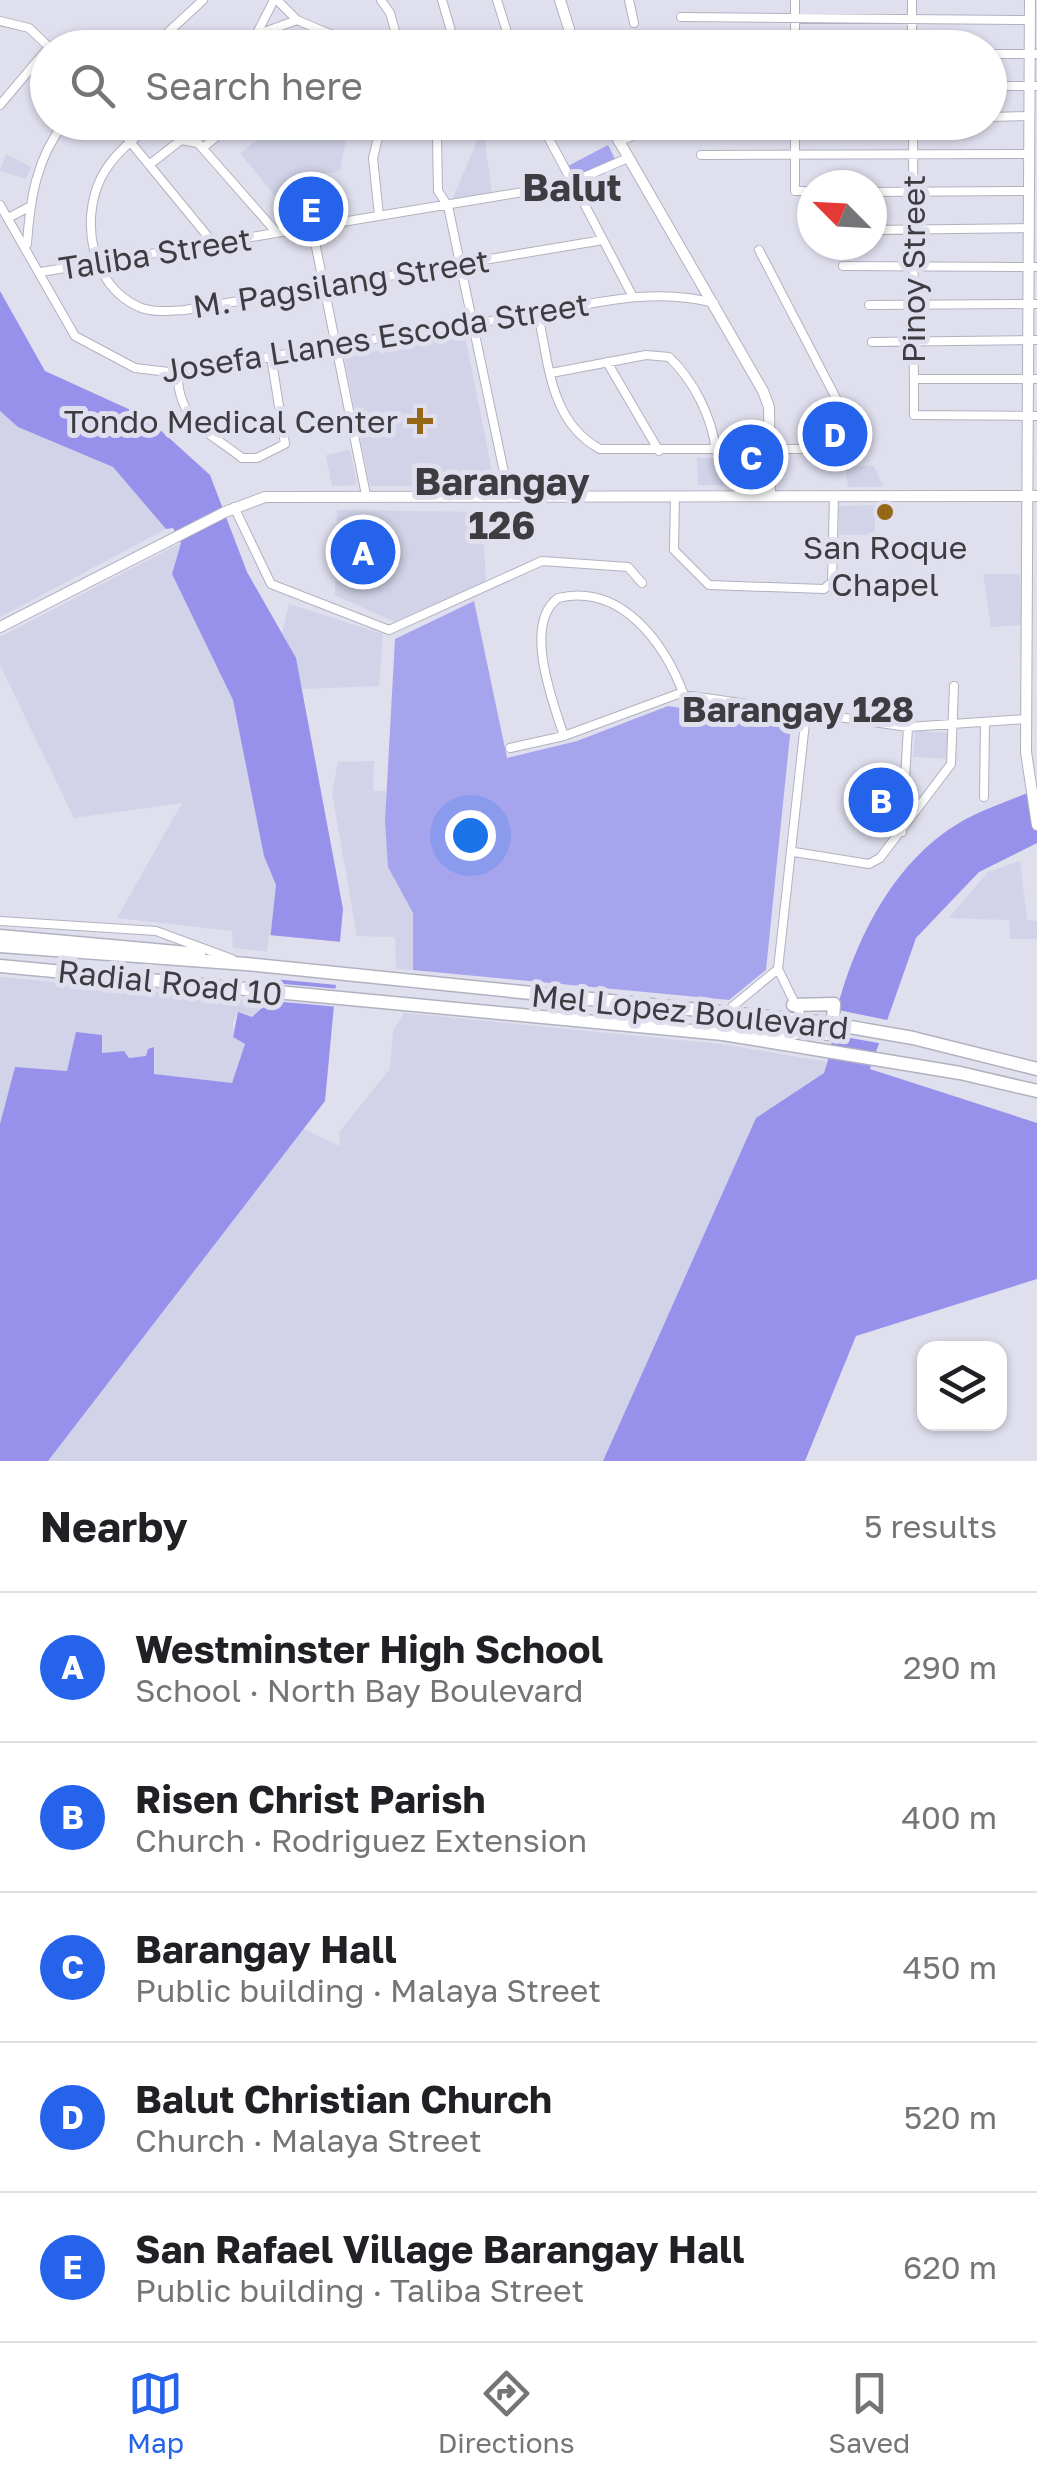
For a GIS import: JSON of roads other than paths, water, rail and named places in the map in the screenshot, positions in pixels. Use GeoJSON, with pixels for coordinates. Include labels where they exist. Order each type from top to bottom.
{"type":"FeatureCollection","features":[{"type":"Feature","properties":{"kind":"highway"},"geometry":{"type":"LineString","coordinates":[[0,936],[188,951],[246,964]]}},
{"type":"Feature","properties":{"kind":"highway","name":"Radial Road 10"},"geometry":{"type":"LineString","coordinates":[[0,946],[340,974]]}},
{"type":"Feature","properties":{"kind":"highway"},"geometry":{"type":"LineString","coordinates":[[0,968],[78,977],[107,975]]}},
{"type":"Feature","properties":{"kind":"highway","name":"Radial Road 10"},"geometry":{"type":"LineString","coordinates":[[0,968],[340,998]]}},
{"type":"Feature","properties":{"kind":"highway","name":"Mel Lopez Boulevard"},"geometry":{"type":"LineString","coordinates":[[340,974],[826,1023],[914,1038],[1037,1069]]}},
{"type":"Feature","properties":{"kind":"highway","name":"Mel Lopez Boulevard"},"geometry":{"type":"LineString","coordinates":[[340,998],[772,1041],[960,1072],[1037,1091]]}},
{"type":"Feature","properties":{"kind":"highway"},"geometry":{"type":"LineString","coordinates":[[772,1041],[789,1033],[833,1032],[834,1004],[793,1005]]}},
{"type":"Feature","properties":{"kind":"street"},"geometry":{"type":"LineString","coordinates":[[170,30],[203,0]]}},
{"type":"Feature","properties":{"kind":"street"},"geometry":{"type":"LineString","coordinates":[[259,30],[276,0],[297,20],[321,30]]}},
{"type":"Feature","properties":{"kind":"street"},"geometry":{"type":"LineString","coordinates":[[381,0],[395,30]]}},
{"type":"Feature","properties":{"kind":"street"},"geometry":{"type":"LineString","coordinates":[[442,0],[451,30]]}},
{"type":"Feature","properties":{"kind":"street"},"geometry":{"type":"LineString","coordinates":[[497,0],[506,30]]}},
{"type":"Feature","properties":{"kind":"street"},"geometry":{"type":"LineString","coordinates":[[560,0],[569,30]]}},
{"type":"Feature","properties":{"kind":"street"},"geometry":{"type":"LineString","coordinates":[[629,0],[634,23]]}},
{"type":"Feature","properties":{"kind":"street"},"geometry":{"type":"LineString","coordinates":[[795,30],[796,0]]}},
{"type":"Feature","properties":{"kind":"street"},"geometry":{"type":"LineString","coordinates":[[912,0],[912,30]]}},
{"type":"Feature","properties":{"kind":"street"},"geometry":{"type":"LineString","coordinates":[[1030,0],[1034,54],[1030,154],[1033,496],[1032,650],[1026,719],[1037,825]]}},
{"type":"Feature","properties":{"kind":"street"},"geometry":{"type":"LineString","coordinates":[[682,18],[1030,20]]}},
{"type":"Feature","properties":{"kind":"street"},"geometry":{"type":"LineString","coordinates":[[270,30],[297,20]]}},
{"type":"Feature","properties":{"kind":"street"},"geometry":{"type":"LineString","coordinates":[[0,21],[31,30]]}},
{"type":"Feature","properties":{"kind":"street"},"geometry":{"type":"LineString","coordinates":[[1007,54],[1034,54]]}},
{"type":"Feature","properties":{"kind":"street"},"geometry":{"type":"LineString","coordinates":[[0,105],[2,94],[30,66]]}},
{"type":"Feature","properties":{"kind":"street"},"geometry":{"type":"LineString","coordinates":[[1007,86],[1034,86]]}},
{"type":"Feature","properties":{"kind":"street"},"geometry":{"type":"LineString","coordinates":[[1007,117],[1034,116]]}},
{"type":"Feature","properties":{"kind":"street"},"geometry":{"type":"LineString","coordinates":[[27,248],[31,206],[43,159],[54,140]]}},
{"type":"Feature","properties":{"kind":"street"},"geometry":{"type":"LineString","coordinates":[[98,263],[90,230],[96,191],[117,154],[133,140]]}},
{"type":"Feature","properties":{"kind":"street"},"geometry":{"type":"LineString","coordinates":[[150,165],[180,140],[204,148],[277,233]]}},
{"type":"Feature","properties":{"kind":"street"},"geometry":{"type":"LineString","coordinates":[[204,148],[213,140]]}},
{"type":"Feature","properties":{"kind":"street"},"geometry":{"type":"LineString","coordinates":[[379,140],[373,172],[379,216]]}},
{"type":"Feature","properties":{"kind":"street"},"geometry":{"type":"LineString","coordinates":[[437,140],[438,191],[448,206],[462,264],[508,496]]}},
{"type":"Feature","properties":{"kind":"street"},"geometry":{"type":"LineString","coordinates":[[549,140],[634,297]]}},
{"type":"Feature","properties":{"kind":"street"},"geometry":{"type":"LineString","coordinates":[[623,140],[618,142],[763,391],[771,451],[770,496]]}},
{"type":"Feature","properties":{"kind":"street"},"geometry":{"type":"LineString","coordinates":[[795,140],[797,191]]}},
{"type":"Feature","properties":{"kind":"street","name":"Pinoy Street"},"geometry":{"type":"LineString","coordinates":[[913,140],[914,415],[1033,416]]}},
{"type":"Feature","properties":{"kind":"street"},"geometry":{"type":"LineString","coordinates":[[131,142],[214,244]]}},
{"type":"Feature","properties":{"kind":"street"},"geometry":{"type":"LineString","coordinates":[[701,155],[1030,154]]}},
{"type":"Feature","properties":{"kind":"street","name":"Taliba Street"},"geometry":{"type":"LineString","coordinates":[[41,272],[572,183],[628,158]]}},
{"type":"Feature","properties":{"kind":"street"},"geometry":{"type":"LineString","coordinates":[[887,192],[1030,191]]}},
{"type":"Feature","properties":{"kind":"street","name":"Josefa Llanes Escoda Street"},"geometry":{"type":"LineString","coordinates":[[0,205],[75,336],[135,368],[176,374],[335,344],[634,297],[674,295],[714,303]]}},
{"type":"Feature","properties":{"kind":"street"},"geometry":{"type":"LineString","coordinates":[[8,218],[31,206]]}},
{"type":"Feature","properties":{"kind":"street"},"geometry":{"type":"LineString","coordinates":[[312,227],[366,495]]}},
{"type":"Feature","properties":{"kind":"street"},"geometry":{"type":"LineString","coordinates":[[887,230],[1030,228]]}},
{"type":"Feature","properties":{"kind":"street","name":"M. Pagsilang Street"},"geometry":{"type":"LineString","coordinates":[[98,263],[133,304],[155,312],[603,240]]}},
{"type":"Feature","properties":{"kind":"street"},"geometry":{"type":"LineString","coordinates":[[538,314],[563,415],[579,436],[612,451],[834,452],[848,443],[851,433],[831,382],[759,250]]}},
{"type":"Feature","properties":{"kind":"street"},"geometry":{"type":"LineString","coordinates":[[844,266],[1033,267]]}},
{"type":"Feature","properties":{"kind":"street"},"geometry":{"type":"LineString","coordinates":[[869,305],[1033,304]]}},
{"type":"Feature","properties":{"kind":"street"},"geometry":{"type":"LineString","coordinates":[[872,342],[1033,340]]}},
{"type":"Feature","properties":{"kind":"street"},"geometry":{"type":"LineString","coordinates":[[176,374],[179,402],[186,414],[242,458],[250,460],[285,444],[271,356]]}},
{"type":"Feature","properties":{"kind":"street"},"geometry":{"type":"LineString","coordinates":[[551,373],[668,356],[701,402],[711,422],[716,451]]}},
{"type":"Feature","properties":{"kind":"street"},"geometry":{"type":"LineString","coordinates":[[607,362],[659,451]]}},
{"type":"Feature","properties":{"kind":"street"},"geometry":{"type":"LineString","coordinates":[[914,379],[1033,379]]}},
{"type":"Feature","properties":{"kind":"street"},"geometry":{"type":"LineString","coordinates":[[675,496],[674,550],[709,585],[824,589],[832,582],[834,496]]}},
{"type":"Feature","properties":{"kind":"street"},"geometry":{"type":"LineString","coordinates":[[0,627],[230,509],[265,497],[1033,496]]}},
{"type":"Feature","properties":{"kind":"street"},"geometry":{"type":"LineString","coordinates":[[230,509],[271,584],[389,630],[542,561],[628,567],[642,583]]}},
{"type":"Feature","properties":{"kind":"street"},"geometry":{"type":"LineString","coordinates":[[564,736],[539,634],[542,616],[558,598],[603,596],[622,607],[663,650],[684,695]]}},
{"type":"Feature","properties":{"kind":"street"},"geometry":{"type":"LineString","coordinates":[[794,852],[868,864],[902,832],[951,764],[954,686]]}},
{"type":"Feature","properties":{"kind":"street"},"geometry":{"type":"LineString","coordinates":[[510,748],[564,736],[666,697],[684,695],[908,727],[1026,719]]}},
{"type":"Feature","properties":{"kind":"street"},"geometry":{"type":"LineString","coordinates":[[803,1020],[778,969],[794,852],[806,714]]}},
{"type":"Feature","properties":{"kind":"street"},"geometry":{"type":"LineString","coordinates":[[984,796],[985,722]]}},
{"type":"Feature","properties":{"kind":"street"},"geometry":{"type":"LineString","coordinates":[[902,832],[908,727]]}},
{"type":"Feature","properties":{"kind":"street"},"geometry":{"type":"LineString","coordinates":[[0,920],[156,931],[246,964]]}},
{"type":"Feature","properties":{"kind":"street"},"geometry":{"type":"LineString","coordinates":[[723,1013],[778,969]]}},
{"type":"Feature","properties":{"kind":"place","name":"San Rafael Village Barangay Hall"},"geometry":{"type":"Point","coordinates":[311,209]}},
{"type":"Feature","properties":{"kind":"place","name":"Tondo Medical Center"},"geometry":{"type":"Point","coordinates":[420,421]}},
{"type":"Feature","properties":{"kind":"place","name":"Balut Christian Church"},"geometry":{"type":"Point","coordinates":[835,434]}},
{"type":"Feature","properties":{"kind":"place","name":"Barangay Hall"},"geometry":{"type":"Point","coordinates":[751,457]}},
{"type":"Feature","properties":{"kind":"place","name":"San Roque Chapel"},"geometry":{"type":"Point","coordinates":[885,512]}},
{"type":"Feature","properties":{"kind":"place","name":"Westminster High School"},"geometry":{"type":"Point","coordinates":[363,552]}},
{"type":"Feature","properties":{"kind":"place","name":"Risen Christ Parish"},"geometry":{"type":"Point","coordinates":[881,800]}},
{"type":"Feature","properties":{"kind":"district","name":"Balut"},"geometry":{"type":"Point","coordinates":[572,186]}},
{"type":"Feature","properties":{"kind":"district","name":"Barangay 126"},"geometry":{"type":"Point","coordinates":[502,502]}},
{"type":"Feature","properties":{"kind":"district","name":"Barangay 128"},"geometry":{"type":"Point","coordinates":[798,709]}}]}
